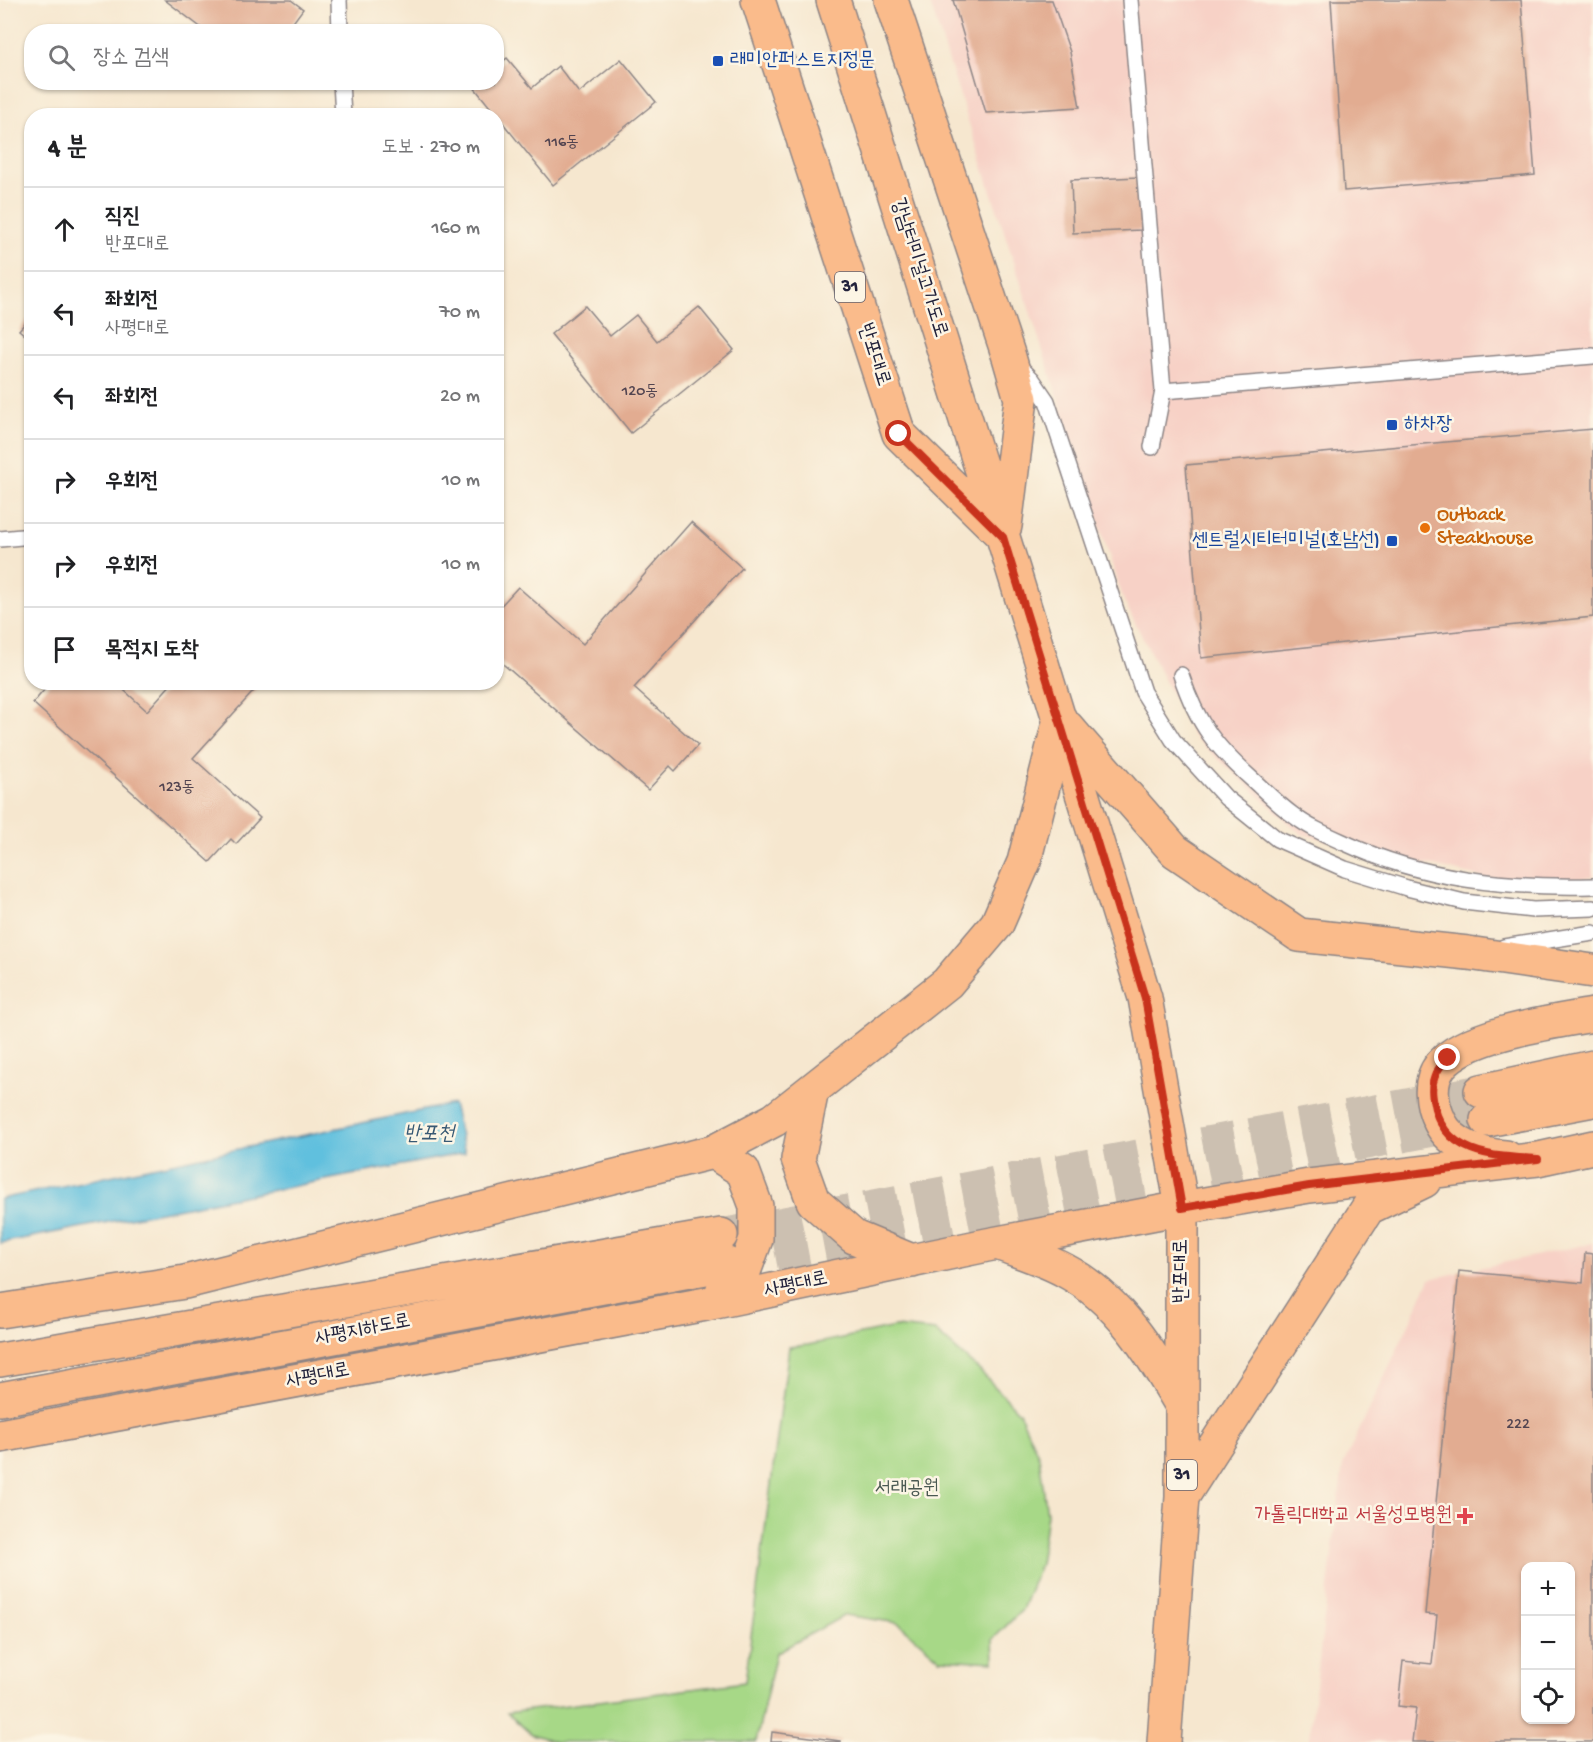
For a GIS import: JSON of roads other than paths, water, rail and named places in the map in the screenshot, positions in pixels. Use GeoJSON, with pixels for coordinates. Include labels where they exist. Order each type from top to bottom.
{"type":"FeatureCollection","features":[{"type":"Feature","properties":{"kind":"main road","name":"반포대로"},"geometry":{"type":"LineString","coordinates":[[758,0],[899,434],[1003,537]]}},
{"type":"Feature","properties":{"kind":"main road","name":"강남터미널고가도로"},"geometry":{"type":"LineString","coordinates":[[833,0],[1003,537]]}},
{"type":"Feature","properties":{"kind":"main road","name":"반포대로"},"geometry":{"type":"LineString","coordinates":[[891,0],[1021,399],[1003,537],[1145,998],[1182,1208],[1182,1497],[1164,1742]]}},
{"type":"Feature","properties":{"kind":"main road"},"geometry":{"type":"LineString","coordinates":[[1060,719],[1175,851],[1299,935],[1468,953],[1593,971]]}},
{"type":"Feature","properties":{"kind":"main road"},"geometry":{"type":"LineString","coordinates":[[0,1311],[185,1282],[713,1152],[774,1120],[947,982],[997,924],[1024,862],[1060,719]]}},
{"type":"Feature","properties":{"kind":"main road"},"geometry":{"type":"LineString","coordinates":[[1538,1159],[1487,1155],[1466,1147],[1449,1135],[1434,1110],[1432,1093],[1436,1072],[1448,1058],[1467,1047],[1499,1034],[1593,1015]]}},
{"type":"Feature","properties":{"kind":"main road"},"geometry":{"type":"LineString","coordinates":[[1593,1068],[1484,1105],[1593,1100]]}},
{"type":"Feature","properties":{"kind":"main road"},"geometry":{"type":"LineString","coordinates":[[812,1090],[798,1159],[813,1201],[854,1237],[912,1261]]}},
{"type":"Feature","properties":{"kind":"main road","name":"사평대로"},"geometry":{"type":"LineString","coordinates":[[0,1436],[706,1304],[1182,1208],[1309,1186],[1538,1159],[1593,1147]]}},
{"type":"Feature","properties":{"kind":"main road"},"geometry":{"type":"LineString","coordinates":[[706,1304],[742,1277],[756,1239],[756,1206],[743,1171],[713,1152]]}},
{"type":"Feature","properties":{"kind":"main road"},"geometry":{"type":"LineString","coordinates":[[1182,1497],[1368,1208],[1449,1170]]}},
{"type":"Feature","properties":{"kind":"main road"},"geometry":{"type":"LineString","coordinates":[[1000,1244],[1066,1270],[1101,1295],[1125,1321],[1158,1364],[1182,1405]]}},
{"type":"Feature","properties":{"kind":"main road","name":"사평지하도로"},"geometry":{"type":"LineString","coordinates":[[0,1360],[724,1249],[0,1399]]}},
{"type":"Feature","properties":{"kind":"lane"},"geometry":{"type":"LineString","coordinates":[[339,0],[340,24]]}},
{"type":"Feature","properties":{"kind":"lane"},"geometry":{"type":"LineString","coordinates":[[1130,0],[1163,391],[1152,447]]}},
{"type":"Feature","properties":{"kind":"lane"},"geometry":{"type":"LineString","coordinates":[[341,90],[343,108]]}},
{"type":"Feature","properties":{"kind":"lane"},"geometry":{"type":"LineString","coordinates":[[1163,391],[1593,356]]}},
{"type":"Feature","properties":{"kind":"lane"},"geometry":{"type":"LineString","coordinates":[[1009,357],[1032,379],[1047,401],[1143,692],[1173,740],[1226,798],[1277,839],[1345,869],[1407,888],[1464,902],[1533,910],[1593,908]]}},
{"type":"Feature","properties":{"kind":"lane"},"geometry":{"type":"LineString","coordinates":[[0,539],[24,537]]}},
{"type":"Feature","properties":{"kind":"lane"},"geometry":{"type":"LineString","coordinates":[[1181,675],[1202,725],[1217,745],[1273,799],[1294,816],[1322,832],[1363,852],[1437,875],[1487,884],[1528,887],[1593,886]]}},
{"type":"Feature","properties":{"kind":"lane"},"geometry":{"type":"LineString","coordinates":[[1468,953],[1593,933]]}},
{"type":"Feature","properties":{"kind":"water","name":"반포천"},"geometry":{"type":"Polygon","coordinates":[[[453,1104],[465,1153],[0,1243],[0,1199],[453,1104]]]}},
{"type":"Feature","properties":{"kind":"tunnel"},"geometry":{"type":"LineString","coordinates":[[721,1235],[1481,1091]]}},
{"type":"Feature","properties":{"kind":"tunnel"},"geometry":{"type":"LineString","coordinates":[[727,1264],[1487,1120]]}},
{"type":"Feature","properties":{"kind":"place","name":"래미안퍼스트지정문"},"geometry":{"type":"Point","coordinates":[718,61]}},
{"type":"Feature","properties":{"kind":"place","name":"하차장"},"geometry":{"type":"Point","coordinates":[1392,425]}},
{"type":"Feature","properties":{"kind":"place","name":"Outback Steakhouse"},"geometry":{"type":"Point","coordinates":[1425,528]}},
{"type":"Feature","properties":{"kind":"place","name":"센트럴시티터미널(호남선)"},"geometry":{"type":"Point","coordinates":[1392,541]}},
{"type":"Feature","properties":{"kind":"place","name":"가톨릭대학교 서울성모병원"},"geometry":{"type":"Point","coordinates":[1465,1516]}},
{"type":"Feature","properties":{"kind":"park label","name":"서래공원"},"geometry":{"type":"Point","coordinates":[907,1489]}}]}
